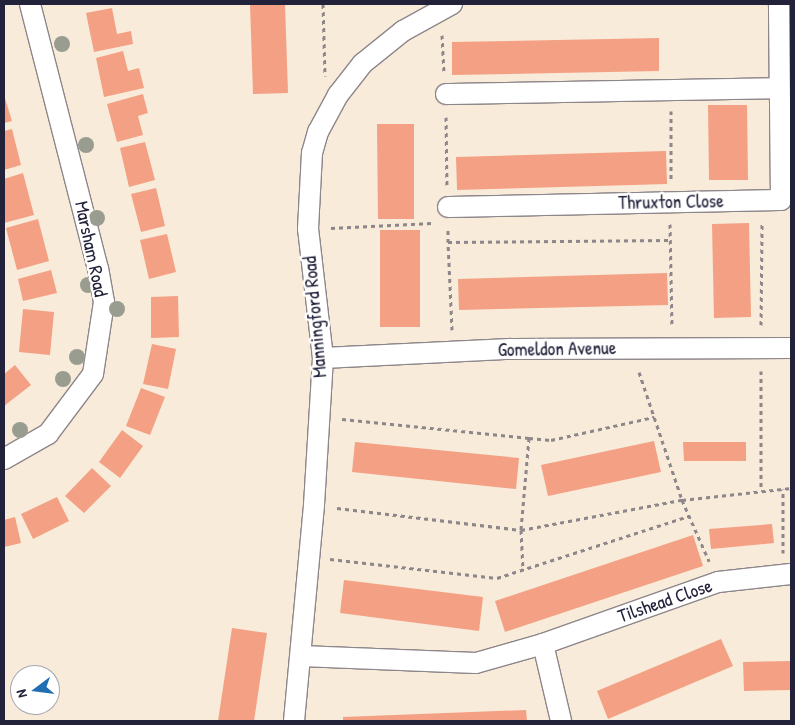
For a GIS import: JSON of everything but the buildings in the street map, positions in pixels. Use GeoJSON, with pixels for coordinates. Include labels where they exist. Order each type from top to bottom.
{"type":"FeatureCollection","features":[{"type":"Feature","properties":{"kind":"street","name":"Marsham Road"},"geometry":{"type":"LineString","coordinates":[[4,459],[48,434],[93,374],[104,302],[98,269],[30,4]]}},
{"type":"Feature","properties":{"kind":"street","name":"Thruxton Close"},"geometry":{"type":"LineString","coordinates":[[448,215],[670,202],[781,200],[778,88],[779,4]]}},
{"type":"Feature","properties":{"kind":"street","name":"Manningford Road"},"geometry":{"type":"LineString","coordinates":[[294,721],[314,505],[322,358],[308,229],[312,153],[318,132],[338,95],[362,64],[403,31],[446,7]]}},
{"type":"Feature","properties":{"kind":"street"},"geometry":{"type":"LineString","coordinates":[[446,94],[778,88]]}},
{"type":"Feature","properties":{"kind":"street","name":"Gomeldon Avenue"},"geometry":{"type":"LineString","coordinates":[[322,358],[452,351],[791,348]]}},
{"type":"Feature","properties":{"kind":"street","name":"Tilshead Close"},"geometry":{"type":"LineString","coordinates":[[301,656],[476,663],[543,644],[718,582],[787,574]]}},
{"type":"Feature","properties":{"kind":"street"},"geometry":{"type":"LineString","coordinates":[[543,644],[561,721]]}},
{"type":"Feature","properties":{"kind":"path"},"geometry":{"type":"LineString","coordinates":[[323,4],[322,73],[338,95]]}},
{"type":"Feature","properties":{"kind":"path"},"geometry":{"type":"LineString","coordinates":[[446,7],[448,242],[452,351]]}},
{"type":"Feature","properties":{"kind":"path"},"geometry":{"type":"LineString","coordinates":[[670,90],[672,348]]}},
{"type":"Feature","properties":{"kind":"path"},"geometry":{"type":"LineString","coordinates":[[761,490],[762,200]]}},
{"type":"Feature","properties":{"kind":"path"},"geometry":{"type":"LineString","coordinates":[[308,229],[448,215]]}},
{"type":"Feature","properties":{"kind":"path"},"geometry":{"type":"LineString","coordinates":[[448,242],[671,240]]}},
{"type":"Feature","properties":{"kind":"path"},"geometry":{"type":"LineString","coordinates":[[631,348],[682,500],[718,582]]}},
{"type":"Feature","properties":{"kind":"path"},"geometry":{"type":"LineString","coordinates":[[319,417],[551,440],[654,417]]}},
{"type":"Feature","properties":{"kind":"path"},"geometry":{"type":"LineString","coordinates":[[523,570],[521,530],[529,438]]}},
{"type":"Feature","properties":{"kind":"path"},"geometry":{"type":"LineString","coordinates":[[314,505],[521,530],[682,500],[791,488]]}},
{"type":"Feature","properties":{"kind":"path"},"geometry":{"type":"LineString","coordinates":[[783,489],[787,574]]}},
{"type":"Feature","properties":{"kind":"path"},"geometry":{"type":"LineString","coordinates":[[309,556],[496,578],[689,516]]}}]}
